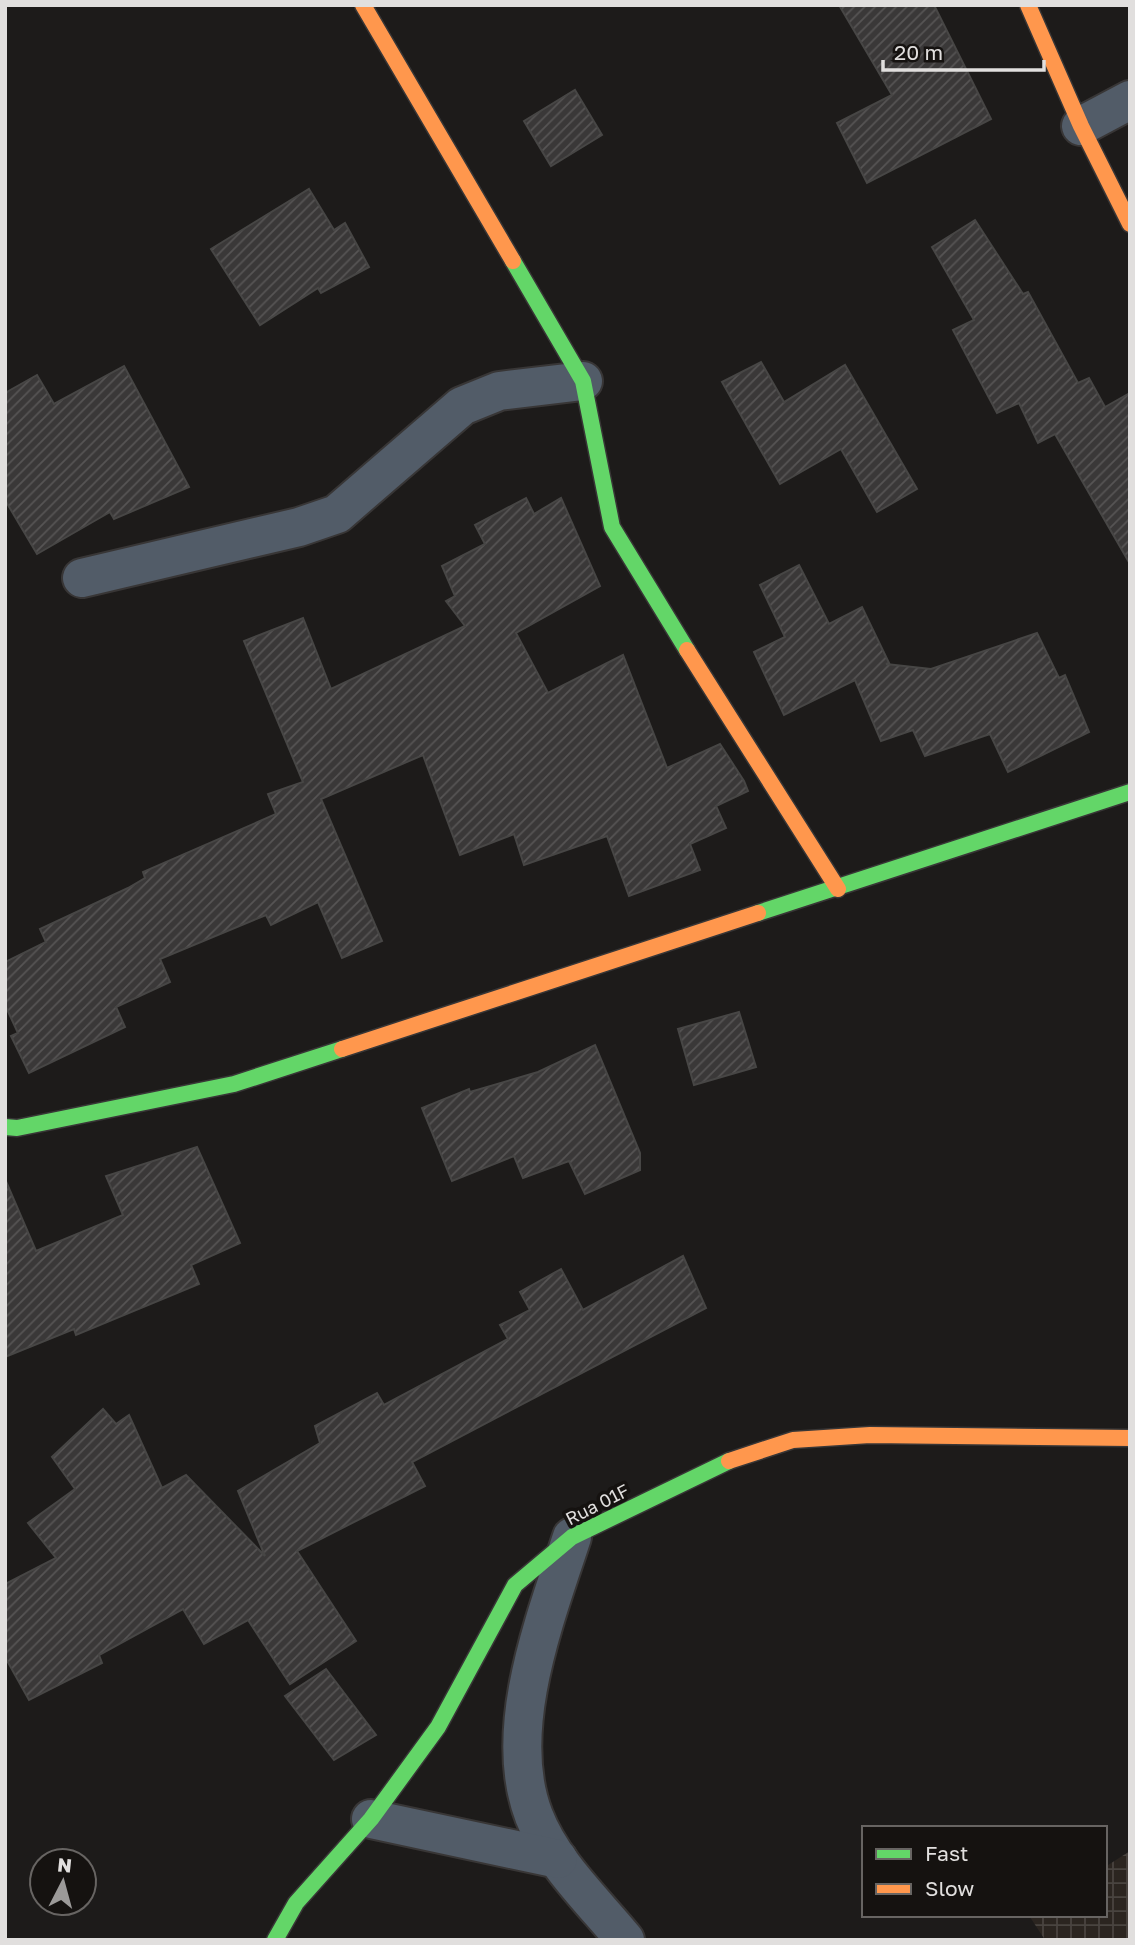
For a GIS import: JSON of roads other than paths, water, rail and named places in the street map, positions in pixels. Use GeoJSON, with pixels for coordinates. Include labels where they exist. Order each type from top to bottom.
{"type":"FeatureCollection","features":[{"type":"Feature","properties":{"kind":"street"},"geometry":{"type":"LineString","coordinates":[[363,5],[583,381],[612,527],[838,889]]}},
{"type":"Feature","properties":{"kind":"street"},"geometry":{"type":"LineString","coordinates":[[1028,5],[1081,126],[1130,224]]}},
{"type":"Feature","properties":{"kind":"street"},"geometry":{"type":"LineString","coordinates":[[1081,126],[1130,100]]}},
{"type":"Feature","properties":{"kind":"street"},"geometry":{"type":"LineString","coordinates":[[82,578],[299,527],[337,514],[462,406],[499,391],[583,381]]}},
{"type":"Feature","properties":{"kind":"street"},"geometry":{"type":"LineString","coordinates":[[5,1127],[17,1128],[234,1084],[838,889],[1101,799],[1130,792]]}},
{"type":"Feature","properties":{"kind":"street","name":"Rua 01F"},"geometry":{"type":"LineString","coordinates":[[275,1940],[296,1903],[371,1819],[438,1727],[515,1585],[572,1536],[726,1462],[793,1440],[870,1435],[1130,1438]]}},
{"type":"Feature","properties":{"kind":"street"},"geometry":{"type":"LineString","coordinates":[[572,1536],[534,1661],[527,1694],[523,1749],[525,1782],[534,1817],[558,1860],[625,1940]]}},
{"type":"Feature","properties":{"kind":"street"},"geometry":{"type":"LineString","coordinates":[[371,1819],[558,1860]]}}]}
